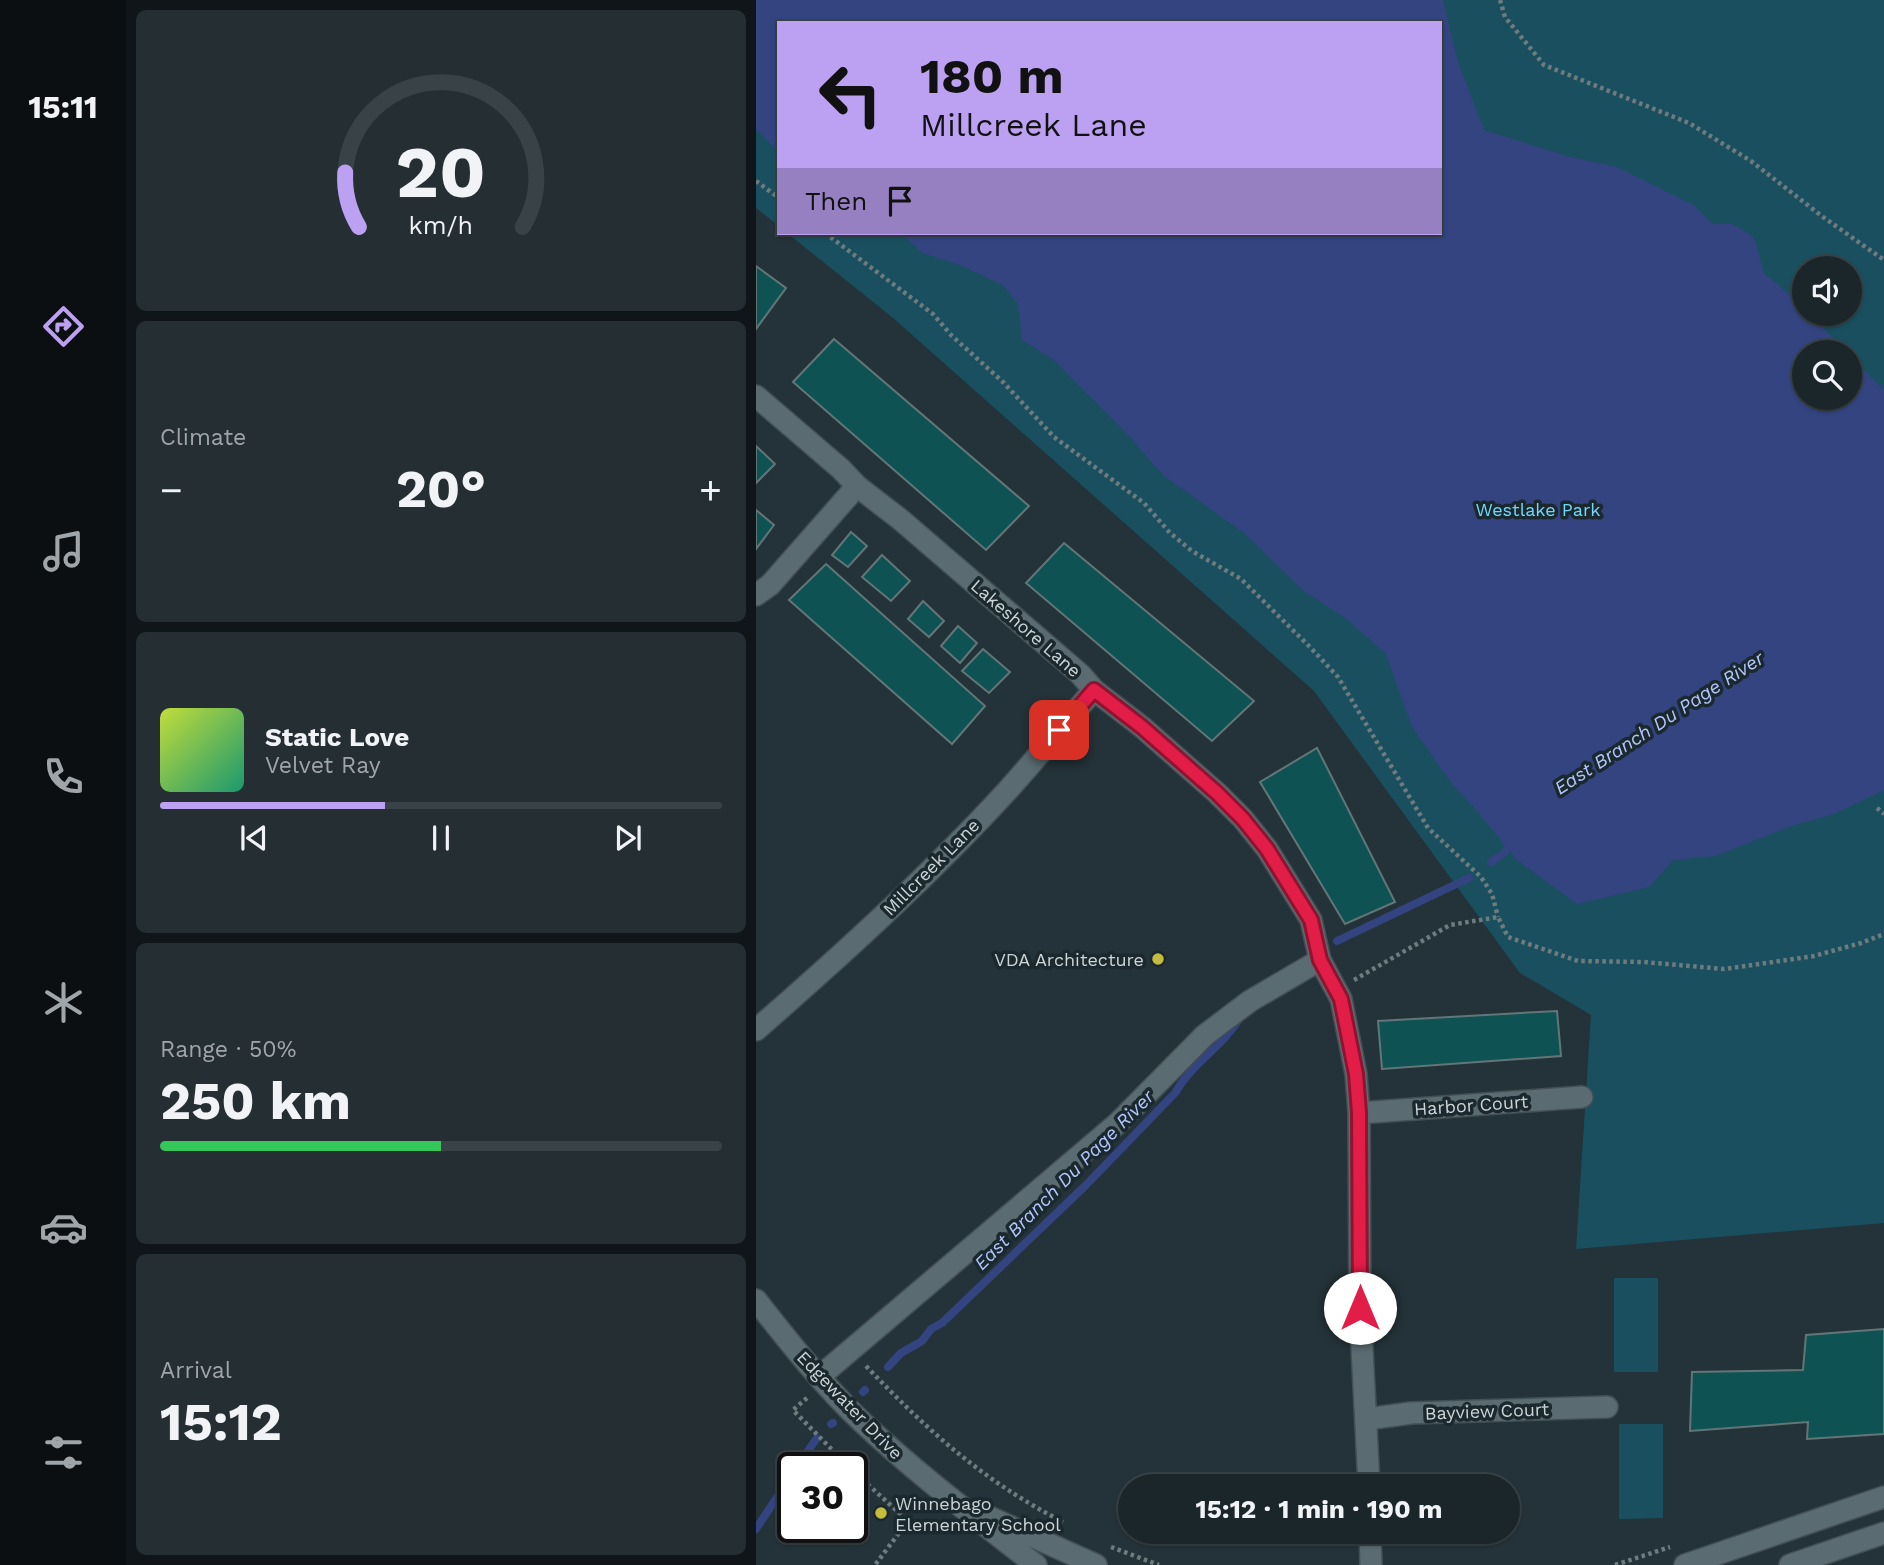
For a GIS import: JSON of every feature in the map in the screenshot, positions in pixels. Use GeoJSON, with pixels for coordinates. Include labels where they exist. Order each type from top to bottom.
{"type":"FeatureCollection","features":[{"type":"Feature","properties":{"kind":"street","name":"Lakeshore Lane"},"geometry":{"type":"LineString","coordinates":[[756,396],[857,486],[912,529],[1080,674],[1094,690],[1217,793],[1267,849],[1311,920],[1320,960],[1341,999],[1356,1074],[1359,1113],[1360,1308],[1369,1474]]}},
{"type":"Feature","properties":{"kind":"street"},"geometry":{"type":"LineString","coordinates":[[756,595],[770,585],[857,486]]}},
{"type":"Feature","properties":{"kind":"street","name":"Millcreek Lane"},"geometry":{"type":"LineString","coordinates":[[756,1030],[831,965],[941,859],[1007,791],[1094,690]]}},
{"type":"Feature","properties":{"kind":"street"},"geometry":{"type":"LineString","coordinates":[[823,1380],[1118,1123],[1205,1034],[1250,1001],[1320,960]]}},
{"type":"Feature","properties":{"kind":"street","name":"Harbor Court"},"geometry":{"type":"LineString","coordinates":[[1359,1113],[1582,1097]]}},
{"type":"Feature","properties":{"kind":"street","name":"Edgewater Drive"},"geometry":{"type":"LineString","coordinates":[[756,1300],[859,1419],[953,1501],[1036,1565]]}},
{"type":"Feature","properties":{"kind":"street","name":"Bayview Court"},"geometry":{"type":"LineString","coordinates":[[1367,1419],[1410,1413],[1607,1407]]}},
{"type":"Feature","properties":{"kind":"street"},"geometry":{"type":"LineString","coordinates":[[1685,1565],[1884,1497]]}},
{"type":"Feature","properties":{"kind":"street","name":"Edgewater Drive"},"geometry":{"type":"LineString","coordinates":[[953,1501],[1096,1565]]}},
{"type":"Feature","properties":{"kind":"street"},"geometry":{"type":"LineString","coordinates":[[1790,1565],[1884,1533]]}},
{"type":"Feature","properties":{"kind":"street"},"geometry":{"type":"LineString","coordinates":[[1370,1544],[1371,1565]]}},
{"type":"Feature","properties":{"kind":"path"},"geometry":{"type":"LineString","coordinates":[[1500,0],[1505,17],[1544,65],[1689,123],[1751,161],[1884,260]]}},
{"type":"Feature","properties":{"kind":"path"},"geometry":{"type":"LineString","coordinates":[[756,181],[777,197]]}},
{"type":"Feature","properties":{"kind":"path"},"geometry":{"type":"LineString","coordinates":[[828,235],[933,314],[952,337],[1003,382],[1054,437],[1144,503],[1170,533],[1192,551],[1241,579],[1309,646],[1338,677],[1428,828],[1481,877],[1492,894],[1498,917],[1508,937],[1578,961],[1644,962],[1724,969],[1814,956],[1884,934]]}},
{"type":"Feature","properties":{"kind":"path"},"geometry":{"type":"LineString","coordinates":[[1877,808],[1884,814]]}},
{"type":"Feature","properties":{"kind":"path"},"geometry":{"type":"LineString","coordinates":[[1336,990],[1450,925],[1498,917]]}},
{"type":"Feature","properties":{"kind":"path"},"geometry":{"type":"LineString","coordinates":[[859,1359],[912,1414],[957,1454],[1025,1502],[1072,1526]]}},
{"type":"Feature","properties":{"kind":"path"},"geometry":{"type":"LineString","coordinates":[[823,1380],[793,1410],[834,1452]]}},
{"type":"Feature","properties":{"kind":"path"},"geometry":{"type":"LineString","coordinates":[[868,1485],[908,1521],[875,1565]]}},
{"type":"Feature","properties":{"kind":"path"},"geometry":{"type":"LineString","coordinates":[[1107,1545],[1159,1565]]}},
{"type":"Feature","properties":{"kind":"green space","name":"Westlake Park"},"geometry":{"type":"Polygon","coordinates":[[[756,0],[1884,0],[1884,1223],[1576,1249],[1591,1015],[1520,973],[1314,691],[892,317],[790,235],[1442,235],[1442,21],[777,21],[777,224],[756,208],[756,0]]]}},
{"type":"Feature","properties":{"kind":"green space"},"geometry":{"type":"Polygon","coordinates":[[[1614,1278],[1658,1278],[1658,1372],[1614,1372],[1614,1278]]]}},
{"type":"Feature","properties":{"kind":"green space"},"geometry":{"type":"Polygon","coordinates":[[[1619,1424],[1663,1424],[1663,1518],[1619,1519],[1619,1424]]]}},
{"type":"Feature","properties":{"kind":"water"},"geometry":{"type":"Polygon","coordinates":[[[756,0],[1443,0],[1458,62],[1484,130],[1570,157],[1617,167],[1695,206],[1712,224],[1732,224],[1750,234],[1755,241],[1764,273],[1792,297],[1792,326],[1822,326],[1835,340],[1792,340],[1792,410],[1862,410],[1862,368],[1884,390],[1884,790],[1834,814],[1794,825],[1715,856],[1673,860],[1649,887],[1577,904],[1517,860],[1452,784],[1412,727],[1386,654],[1347,619],[1304,591],[1244,533],[1163,475],[1128,435],[1054,360],[1022,340],[1018,304],[1003,285],[960,265],[922,253],[903,235],[1442,235],[1442,21],[777,21],[777,150],[756,129],[756,0]]]}},
{"type":"Feature","properties":{"kind":"building"},"geometry":{"type":"Polygon","coordinates":[[[756,266],[786,288],[756,329],[756,266]]]}},
{"type":"Feature","properties":{"kind":"building"},"geometry":{"type":"Polygon","coordinates":[[[834,339],[1029,506],[986,550],[793,382],[834,339]]]}},
{"type":"Feature","properties":{"kind":"building"},"geometry":{"type":"Polygon","coordinates":[[[756,446],[775,464],[756,483],[756,446]]]}},
{"type":"Feature","properties":{"kind":"building"},"geometry":{"type":"Polygon","coordinates":[[[756,510],[774,525],[756,549],[756,510]]]}},
{"type":"Feature","properties":{"kind":"building"},"geometry":{"type":"Polygon","coordinates":[[[851,532],[867,546],[848,567],[832,555],[851,532]]]}},
{"type":"Feature","properties":{"kind":"building"},"geometry":{"type":"Polygon","coordinates":[[[1064,543],[1254,701],[1212,741],[1026,583],[1064,543]]]}},
{"type":"Feature","properties":{"kind":"building"},"geometry":{"type":"Polygon","coordinates":[[[882,555],[910,581],[891,601],[862,577],[882,555]]]}},
{"type":"Feature","properties":{"kind":"building"},"geometry":{"type":"Polygon","coordinates":[[[826,564],[985,706],[952,744],[789,600],[826,564]]]}},
{"type":"Feature","properties":{"kind":"building"},"geometry":{"type":"Polygon","coordinates":[[[923,601],[944,621],[929,637],[908,619],[923,601]]]}},
{"type":"Feature","properties":{"kind":"building"},"geometry":{"type":"Polygon","coordinates":[[[958,626],[977,643],[960,663],[941,646],[958,626]]]}},
{"type":"Feature","properties":{"kind":"building"},"geometry":{"type":"Polygon","coordinates":[[[983,649],[1010,672],[989,693],[962,671],[983,649]]]}},
{"type":"Feature","properties":{"kind":"building"},"geometry":{"type":"Polygon","coordinates":[[[1317,748],[1395,902],[1345,924],[1260,782],[1317,748]]]}},
{"type":"Feature","properties":{"kind":"building"},"geometry":{"type":"Polygon","coordinates":[[[1557,1011],[1561,1056],[1382,1069],[1378,1021],[1557,1011]]]}},
{"type":"Feature","properties":{"kind":"building"},"geometry":{"type":"Polygon","coordinates":[[[1884,1329],[1884,1434],[1807,1439],[1808,1422],[1690,1431],[1692,1372],[1803,1370],[1806,1335],[1884,1329]]]}},
{"type":"Feature","properties":{"kind":"waterway","name":"East Branch Du Page River"},"geometry":{"type":"LineString","coordinates":[[1491,862],[1505,852],[1513,840]]}},
{"type":"Feature","properties":{"kind":"waterway","name":"East Branch Du Page River"},"geometry":{"type":"LineString","coordinates":[[1337,941],[1469,878]]}},
{"type":"Feature","properties":{"kind":"waterway","name":"East Branch Du Page River"},"geometry":{"type":"LineString","coordinates":[[888,1367],[901,1353],[922,1341],[931,1329],[942,1323],[1086,1185],[1175,1093],[1240,1018]]}},
{"type":"Feature","properties":{"kind":"waterway","name":"East Branch Du Page River"},"geometry":{"type":"LineString","coordinates":[[807,1452],[817,1438]]}},
{"type":"Feature","properties":{"kind":"waterway","name":"East Branch Du Page River"},"geometry":{"type":"LineString","coordinates":[[756,1529],[777,1497]]}},
{"type":"Feature","properties":{"kind":"place","name":"VDA Architecture"},"geometry":{"type":"Point","coordinates":[1158,959]}},
{"type":"Feature","properties":{"kind":"place","name":"Winnebago Elementary School"},"geometry":{"type":"Point","coordinates":[881,1513]}},
{"type":"Feature","properties":{"kind":"route"},"geometry":{"type":"LineString","coordinates":[[1059,730],[1094,690],[1142,727],[1243,819],[1267,849],[1311,920],[1320,960],[1341,999],[1356,1074],[1359,1113],[1360,1308]]}}]}
